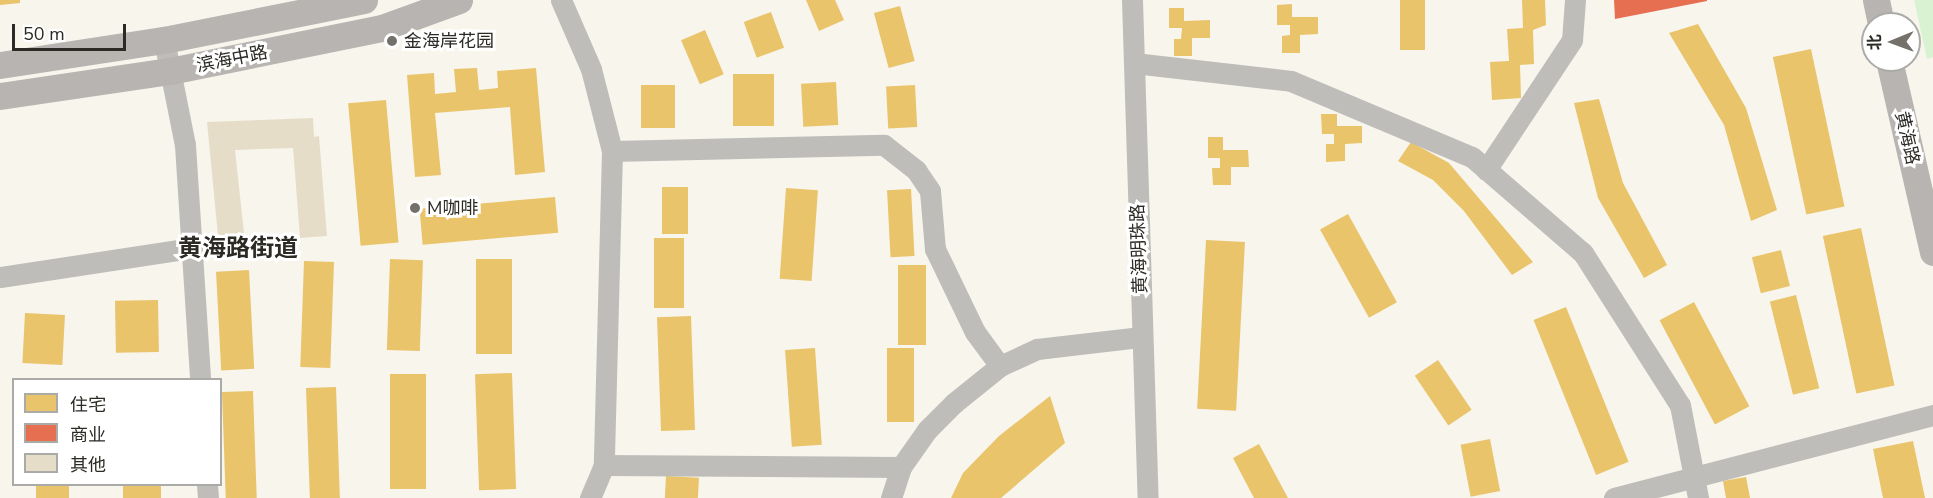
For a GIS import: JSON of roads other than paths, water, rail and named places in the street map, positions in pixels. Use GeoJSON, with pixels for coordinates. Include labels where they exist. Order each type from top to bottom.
{"type":"FeatureCollection","features":[{"type":"Feature","properties":{"kind":"main road","name":"滨海中路"},"geometry":{"type":"LineString","coordinates":[[0,64],[164,40],[364,0]]}},
{"type":"Feature","properties":{"kind":"main road","name":"滨海中路"},"geometry":{"type":"LineString","coordinates":[[0,96],[170,71],[381,28],[459,0]]}},
{"type":"Feature","properties":{"kind":"main road","name":"黄海路"},"geometry":{"type":"LineString","coordinates":[[1892,72],[1933,252]]}},
{"type":"Feature","properties":{"kind":"street"},"geometry":{"type":"LineString","coordinates":[[561,0],[591,69],[612,151],[604,465],[590,498]]}},
{"type":"Feature","properties":{"kind":"street","name":"黄海明珠路"},"geometry":{"type":"LineString","coordinates":[[1132,0],[1141,337],[1148,498]]}},
{"type":"Feature","properties":{"kind":"street"},"geometry":{"type":"LineString","coordinates":[[1486,170],[1572,40],[1575,0]]}},
{"type":"Feature","properties":{"kind":"street"},"geometry":{"type":"LineString","coordinates":[[164,40],[185,145],[200,378]]}},
{"type":"Feature","properties":{"kind":"street"},"geometry":{"type":"LineString","coordinates":[[1134,63],[1291,81],[1472,158],[1583,253],[1680,405],[1696,488]]}},
{"type":"Feature","properties":{"kind":"street"},"geometry":{"type":"LineString","coordinates":[[612,151],[884,145],[916,170],[930,191],[935,249],[975,332],[1000,366]]}},
{"type":"Feature","properties":{"kind":"street"},"geometry":{"type":"LineString","coordinates":[[0,277],[192,248]]}},
{"type":"Feature","properties":{"kind":"street"},"geometry":{"type":"LineString","coordinates":[[891,498],[901,467],[954,403],[1000,366],[1037,349],[1141,337]]}},
{"type":"Feature","properties":{"kind":"street"},"geometry":{"type":"LineString","coordinates":[[1614,498],[1696,488],[1933,415]]}},
{"type":"Feature","properties":{"kind":"street"},"geometry":{"type":"LineString","coordinates":[[604,465],[901,467]]}},
{"type":"Feature","properties":{"kind":"place","name":"金海岸花园"},"geometry":{"type":"Point","coordinates":[392,41]}},
{"type":"Feature","properties":{"kind":"place","name":"M咖啡"},"geometry":{"type":"Point","coordinates":[415,208]}},
{"type":"Feature","properties":{"kind":"district","name":"黄海路街道"},"geometry":{"type":"Point","coordinates":[238,249]}}]}
